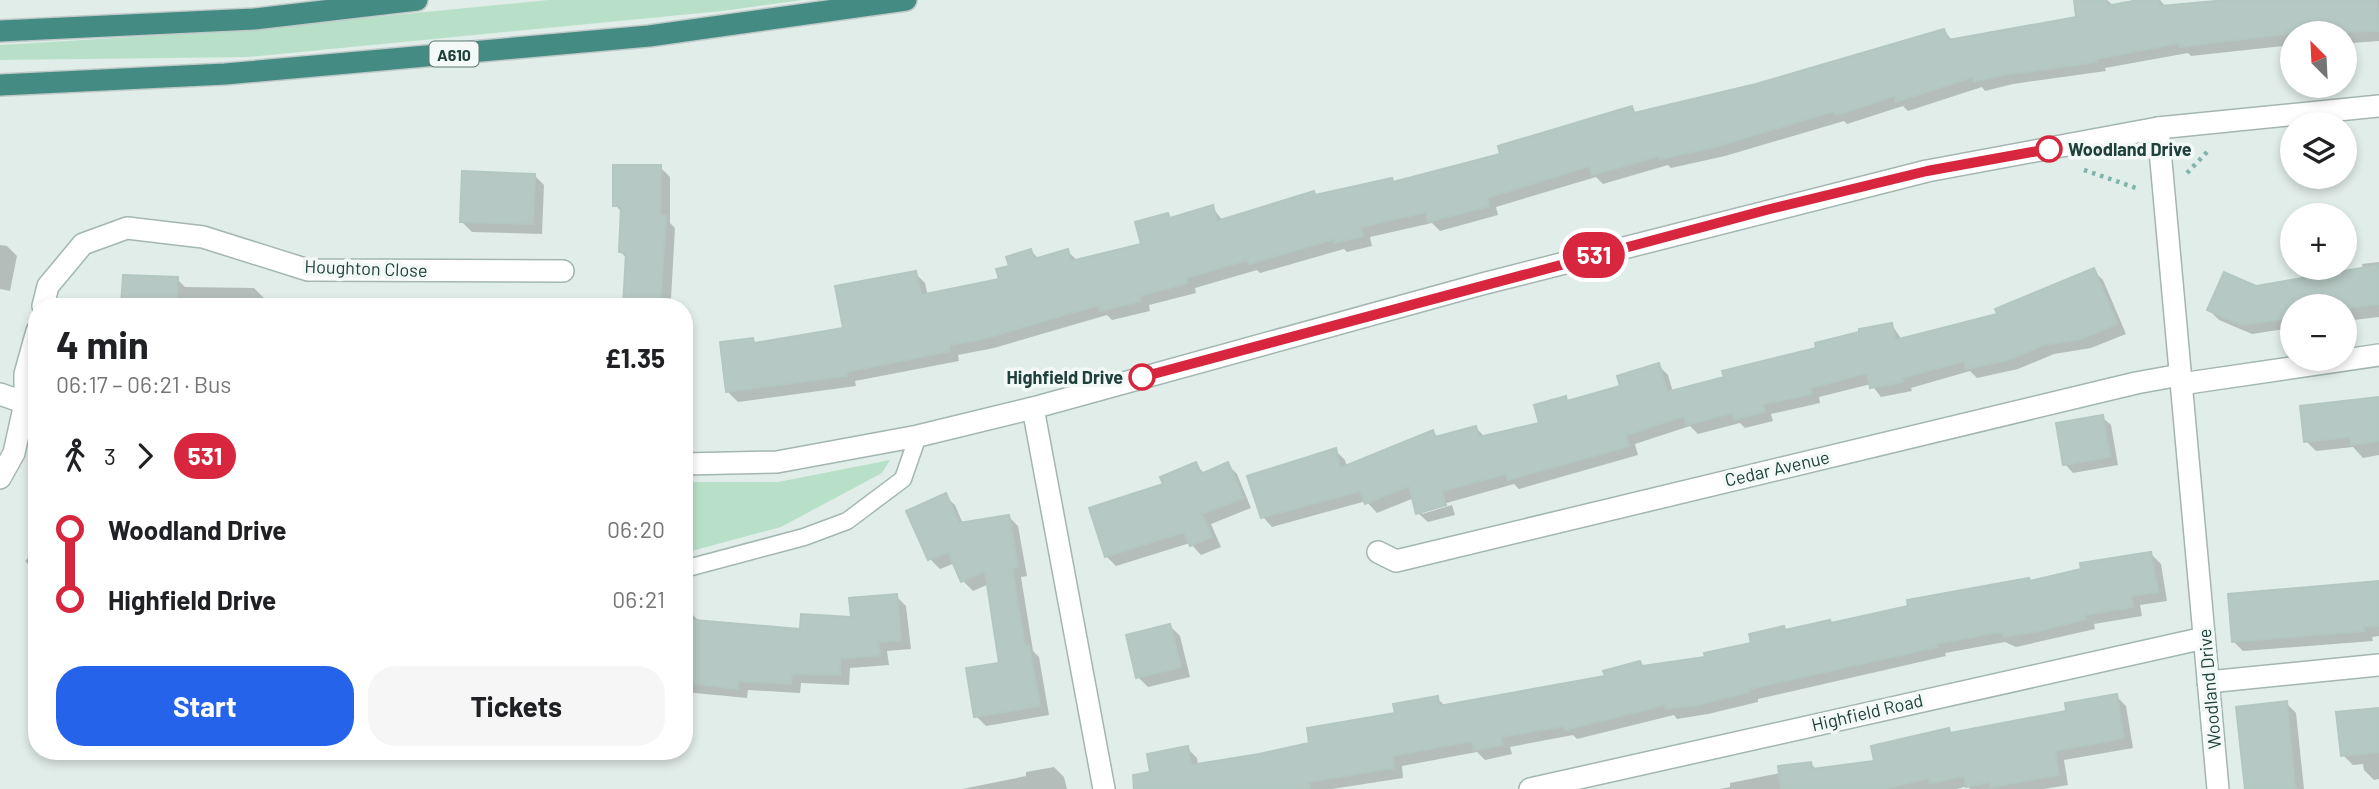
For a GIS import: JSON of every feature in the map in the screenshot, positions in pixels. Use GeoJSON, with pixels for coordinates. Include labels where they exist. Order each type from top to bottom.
{"type":"FeatureCollection","features":[{"type":"Feature","properties":{"kind":"highway"},"geometry":{"type":"LineString","coordinates":[[0,31],[254,19],[417,0]]}},
{"type":"Feature","properties":{"kind":"highway","name":"A610"},"geometry":{"type":"LineString","coordinates":[[0,85],[225,74],[636,37],[906,0]]}},
{"type":"Feature","properties":{"kind":"street"},"geometry":{"type":"LineString","coordinates":[[693,464],[777,463],[918,436],[1033,408],[1262,343],[1770,209],[1927,171],[2158,128],[2233,123],[2379,106]]}},
{"type":"Feature","properties":{"kind":"street","name":"Woodland Drive"},"geometry":{"type":"LineString","coordinates":[[2158,128],[2218,789]]}},
{"type":"Feature","properties":{"kind":"street","name":"Houghton Close"},"geometry":{"type":"LineString","coordinates":[[45,298],[48,286],[83,244],[127,228],[203,237],[308,270],[564,271]]}},
{"type":"Feature","properties":{"kind":"street","name":"Cedar Avenue"},"geometry":{"type":"LineString","coordinates":[[1378,552],[1396,561],[2136,383],[2181,380],[2379,355]]}},
{"type":"Feature","properties":{"kind":"street"},"geometry":{"type":"LineString","coordinates":[[28,362],[25,373],[28,389]]}},
{"type":"Feature","properties":{"kind":"street"},"geometry":{"type":"LineString","coordinates":[[0,394],[28,404]]}},
{"type":"Feature","properties":{"kind":"street"},"geometry":{"type":"LineString","coordinates":[[1033,408],[1104,789]]}},
{"type":"Feature","properties":{"kind":"street"},"geometry":{"type":"LineString","coordinates":[[0,478],[14,453],[28,413]]}},
{"type":"Feature","properties":{"kind":"street","name":"Highfield Road"},"geometry":{"type":"LineString","coordinates":[[1530,789],[2204,638]]}},
{"type":"Feature","properties":{"kind":"street"},"geometry":{"type":"LineString","coordinates":[[2208,682],[2379,665]]}},
{"type":"Feature","properties":{"kind":"lane"},"geometry":{"type":"LineString","coordinates":[[693,567],[804,537],[847,521],[903,479],[918,436]]}},
{"type":"Feature","properties":{"kind":"path"},"geometry":{"type":"LineString","coordinates":[[2034,152],[2164,198],[2233,123]]}},
{"type":"Feature","properties":{"kind":"green space"},"geometry":{"type":"Polygon","coordinates":[[[549,0],[802,0],[722,11],[249,57],[0,60],[0,45],[232,31],[549,0]]]}},
{"type":"Feature","properties":{"kind":"green space"},"geometry":{"type":"Polygon","coordinates":[[[890,460],[882,473],[781,527],[693,551],[693,482],[778,482],[890,460]]]}},
{"type":"Feature","properties":{"kind":"building"},"geometry":{"type":"Polygon","coordinates":[[[2074,0],[2106,0],[2107,6],[2138,0],[2159,0],[2160,6],[2227,0],[2377,0],[2379,31],[2357,32],[2357,21],[2280,21],[2280,34],[2180,47],[2179,43],[2096,59],[2097,62],[2003,75],[1974,82],[1973,77],[1896,102],[1895,96],[1836,115],[1834,111],[1715,147],[1660,159],[1659,156],[1592,175],[1589,166],[1487,198],[1489,206],[1428,222],[1426,212],[1361,227],[1363,236],[1335,243],[1335,239],[1249,264],[1247,260],[1186,278],[1187,283],[1140,296],[1141,301],[1100,311],[1099,305],[983,339],[949,345],[950,351],[846,372],[847,376],[726,392],[720,342],[753,338],[754,343],[843,328],[835,286],[916,271],[921,295],[999,279],[996,269],[1009,266],[1006,257],[1031,249],[1034,259],[1068,249],[1071,261],[1141,244],[1135,222],[1168,213],[1170,218],[1213,205],[1217,221],[1314,191],[1315,195],[1392,178],[1393,182],[1500,154],[1498,146],[1632,106],[1634,113],[1756,84],[1944,29],[1948,40],[2076,17],[2074,0]]]}},
{"type":"Feature","properties":{"kind":"building"},"geometry":{"type":"Polygon","coordinates":[[[613,165],[661,165],[660,216],[666,216],[661,298],[623,298],[626,253],[619,252],[621,206],[613,206],[613,165]]]}},
{"type":"Feature","properties":{"kind":"building"},"geometry":{"type":"Polygon","coordinates":[[[462,171],[535,174],[533,224],[460,222],[462,171]]]}},
{"type":"Feature","properties":{"kind":"building"},"geometry":{"type":"Polygon","coordinates":[[[2379,265],[2379,304],[2357,307],[2357,294],[2280,294],[2280,320],[2241,325],[2207,310],[2224,272],[2256,286],[2291,280],[2357,280],[2357,269],[2379,265]]]}},
{"type":"Feature","properties":{"kind":"building"},"geometry":{"type":"Polygon","coordinates":[[[2094,268],[2117,324],[2081,339],[2044,345],[2008,360],[1966,369],[1964,361],[1902,378],[1903,382],[1870,388],[1867,373],[1810,388],[1812,394],[1763,404],[1765,412],[1734,419],[1732,413],[1686,425],[1684,416],[1626,435],[1629,446],[1508,480],[1506,474],[1442,491],[1446,505],[1416,514],[1409,486],[1365,504],[1360,491],[1261,518],[1247,476],[1336,448],[1340,468],[1433,430],[1435,437],[1476,426],[1479,437],[1539,423],[1534,405],[1566,396],[1567,401],[1620,386],[1617,376],[1659,363],[1667,392],[1724,377],[1722,371],[1816,348],[1815,343],[1859,332],[1859,329],[1892,323],[1895,340],[1997,314],[1995,309],[2094,268]]]}},
{"type":"Feature","properties":{"kind":"building"},"geometry":{"type":"Polygon","coordinates":[[[123,275],[178,277],[177,298],[122,298],[123,275]]]}},
{"type":"Feature","properties":{"kind":"building"},"geometry":{"type":"Polygon","coordinates":[[[2379,397],[2379,441],[2351,445],[2350,437],[2304,442],[2300,406],[2379,397]]]}},
{"type":"Feature","properties":{"kind":"building"},"geometry":{"type":"Polygon","coordinates":[[[2103,415],[2110,457],[2063,465],[2056,423],[2103,415]]]}},
{"type":"Feature","properties":{"kind":"building"},"geometry":{"type":"Polygon","coordinates":[[[1196,462],[1201,474],[1228,462],[1243,498],[1202,514],[1212,537],[1190,546],[1184,532],[1105,557],[1089,508],[1163,484],[1160,477],[1196,462]]]}},
{"type":"Feature","properties":{"kind":"building"},"geometry":{"type":"Polygon","coordinates":[[[946,493],[959,523],[1009,515],[1018,567],[1012,568],[1025,646],[1029,645],[1040,706],[974,717],[966,668],[999,663],[985,571],[961,582],[948,552],[928,560],[906,511],[946,493]]]}},
{"type":"Feature","properties":{"kind":"building"},"geometry":{"type":"Polygon","coordinates":[[[2151,552],[2158,592],[2131,596],[2133,607],[2085,615],[2086,619],[2039,631],[2004,637],[2003,633],[1994,633],[1936,644],[1937,647],[1749,689],[1749,692],[1697,705],[1666,709],[1665,705],[1565,730],[1564,726],[1501,737],[1503,745],[1474,750],[1472,741],[1392,756],[1394,768],[1308,782],[1310,789],[1134,789],[1133,775],[1150,772],[1147,754],[1188,746],[1191,765],[1259,754],[1309,743],[1307,728],[1395,713],[1393,704],[1438,696],[1439,706],[1605,676],[1603,671],[1640,661],[1642,666],[1705,657],[1704,653],[1751,643],[1749,634],[1784,626],[1785,630],[1830,620],[1831,623],[1908,606],[1907,600],[2029,578],[2030,581],[2081,569],[2080,563],[2151,552]]]}},
{"type":"Feature","properties":{"kind":"building"},"geometry":{"type":"Polygon","coordinates":[[[2379,581],[2379,626],[2363,627],[2364,631],[2232,642],[2228,594],[2379,581]]]}},
{"type":"Feature","properties":{"kind":"building"},"geometry":{"type":"Polygon","coordinates":[[[897,594],[901,640],[878,642],[880,655],[840,659],[840,675],[792,674],[791,684],[738,681],[738,689],[693,683],[693,620],[800,629],[801,614],[851,617],[849,598],[897,594]]]}},
{"type":"Feature","properties":{"kind":"building"},"geometry":{"type":"Polygon","coordinates":[[[1170,624],[1181,667],[1136,678],[1126,635],[1170,624]]]}},
{"type":"Feature","properties":{"kind":"building"},"geometry":{"type":"Polygon","coordinates":[[[2117,694],[2124,738],[2055,751],[2059,775],[1990,787],[1989,782],[1966,787],[1964,776],[1930,783],[1929,778],[1883,789],[1781,789],[1778,766],[1811,762],[1812,769],[1874,761],[1871,746],[1949,728],[1950,733],[2066,711],[2065,703],[2117,694]]]}},
{"type":"Feature","properties":{"kind":"building"},"geometry":{"type":"Polygon","coordinates":[[[2287,701],[2295,789],[2245,789],[2236,707],[2287,701]]]}},
{"type":"Feature","properties":{"kind":"building"},"geometry":{"type":"Polygon","coordinates":[[[2379,708],[2379,752],[2341,756],[2336,712],[2379,708]]]}},
{"type":"Feature","properties":{"kind":"bus line","name":"531"},"geometry":{"type":"LineString","coordinates":[[1142,377],[1458,290],[1770,209],[1927,171],[2049,149]]}},
{"type":"Feature","properties":{"kind":"place","name":"Woodland Drive"},"geometry":{"type":"Point","coordinates":[2049,149]}},
{"type":"Feature","properties":{"kind":"place","name":"Highfield Drive"},"geometry":{"type":"Point","coordinates":[1142,377]}}]}
